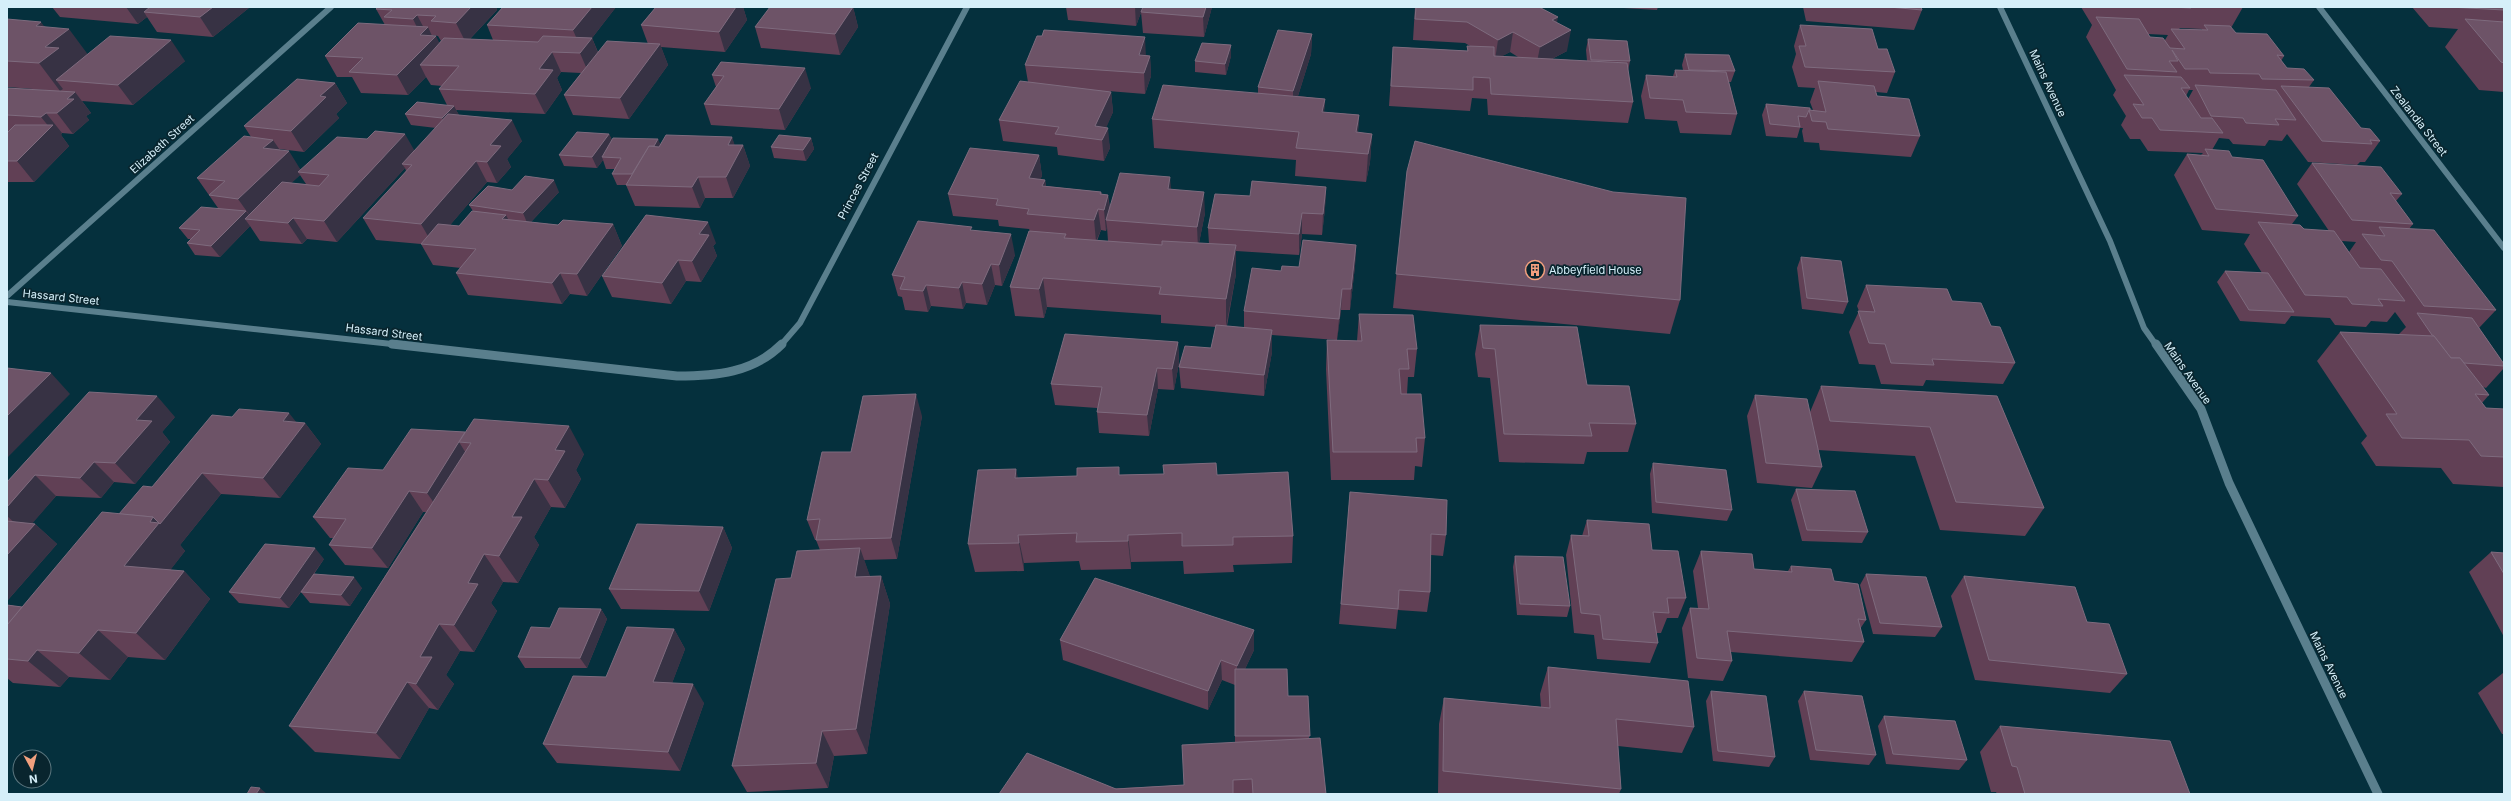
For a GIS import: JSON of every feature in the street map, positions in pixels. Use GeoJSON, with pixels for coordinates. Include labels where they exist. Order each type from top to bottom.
{"type":"FeatureCollection","features":[{"type":"Feature","properties":{"kind":"street","name":"Elizabeth Street"},"geometry":{"type":"LineString","coordinates":[[7,296],[331,7]]}},
{"type":"Feature","properties":{"kind":"street","name":"Princes Street"},"geometry":{"type":"LineString","coordinates":[[756,365],[788,341],[800,323],[967,7]]}},
{"type":"Feature","properties":{"kind":"street","name":"Mains Avenue"},"geometry":{"type":"LineString","coordinates":[[2000,7],[2110,241],[2144,328],[2201,410],[2229,484],[2378,794]]}},
{"type":"Feature","properties":{"kind":"street","name":"Zealandia Street"},"geometry":{"type":"LineString","coordinates":[[2319,7],[2504,248]]}},
{"type":"Feature","properties":{"kind":"street","name":"Hassard Street"},"geometry":{"type":"LineString","coordinates":[[7,302],[677,376],[709,377],[735,372],[756,365]]}},
{"type":"Feature","properties":{"kind":"building"},"geometry":{"type":"Polygon","coordinates":[[[150,7],[213,7],[200,17],[144,12],[150,7]]]}},
{"type":"Feature","properties":{"kind":"building"},"geometry":{"type":"Polygon","coordinates":[[[378,7],[471,7],[456,23],[431,21],[436,16],[417,15],[413,19],[384,17],[392,10],[376,9],[378,7]]]}},
{"type":"Feature","properties":{"kind":"building"},"geometry":{"type":"Polygon","coordinates":[[[503,7],[592,7],[573,30],[487,25],[503,7]]]}},
{"type":"Feature","properties":{"kind":"building"},"geometry":{"type":"Polygon","coordinates":[[[656,7],[736,7],[719,32],[641,25],[656,7]]]}},
{"type":"Feature","properties":{"kind":"building"},"geometry":{"type":"Polygon","coordinates":[[[770,7],[853,7],[835,34],[755,27],[770,7]]]}},
{"type":"Feature","properties":{"kind":"building"},"geometry":{"type":"Polygon","coordinates":[[[1143,7],[1206,7],[1203,17],[1141,12],[1143,7]]]}},
{"type":"Feature","properties":{"kind":"building"},"geometry":{"type":"Polygon","coordinates":[[[1416,7],[1539,7],[1558,17],[1552,20],[1571,30],[1540,47],[1513,32],[1498,40],[1467,22],[1415,19],[1416,7]]]}},
{"type":"Feature","properties":{"kind":"building"},"geometry":{"type":"Polygon","coordinates":[[[1889,7],[1921,7],[1922,10],[1889,7]]]}},
{"type":"Feature","properties":{"kind":"building"},"geometry":{"type":"Polygon","coordinates":[[[2449,7],[2504,7],[2504,10],[2449,7]]]}},
{"type":"Feature","properties":{"kind":"building"},"geometry":{"type":"Polygon","coordinates":[[[2096,17],[2139,19],[2150,37],[2163,38],[2170,48],[2185,49],[2171,29],[2208,30],[2204,25],[2230,26],[2236,33],[2267,34],[2284,56],[2277,55],[2287,68],[2304,69],[2314,80],[2262,79],[2259,74],[2210,73],[2208,69],[2185,69],[2172,50],[2178,61],[2169,61],[2177,72],[2127,69],[2096,17]]]}},
{"type":"Feature","properties":{"kind":"building"},"geometry":{"type":"Polygon","coordinates":[[[7,19],[41,22],[36,26],[69,29],[45,47],[59,48],[39,63],[7,61],[7,19]]]}},
{"type":"Feature","properties":{"kind":"building"},"geometry":{"type":"Polygon","coordinates":[[[2465,19],[2504,22],[2504,63],[2501,62],[2465,19]]]}},
{"type":"Feature","properties":{"kind":"building"},"geometry":{"type":"Polygon","coordinates":[[[358,23],[428,27],[420,35],[436,36],[397,75],[349,72],[363,58],[325,56],[358,23]]]}},
{"type":"Feature","properties":{"kind":"building"},"geometry":{"type":"Polygon","coordinates":[[[1800,25],[1872,29],[1878,49],[1887,49],[1895,72],[1805,67],[1799,46],[1806,46],[1800,25]]]}},
{"type":"Feature","properties":{"kind":"building"},"geometry":{"type":"Polygon","coordinates":[[[1044,30],[1145,37],[1139,55],[1150,56],[1144,73],[1025,65],[1037,36],[1042,36],[1044,30]]]}},
{"type":"Feature","properties":{"kind":"building"},"geometry":{"type":"Polygon","coordinates":[[[1278,30],[1312,34],[1293,91],[1258,87],[1278,30]]]}},
{"type":"Feature","properties":{"kind":"building"},"geometry":{"type":"Polygon","coordinates":[[[110,36],[171,40],[118,85],[56,80],[110,36]]]}},
{"type":"Feature","properties":{"kind":"building"},"geometry":{"type":"Polygon","coordinates":[[[543,36],[592,38],[580,53],[552,52],[539,69],[553,70],[535,94],[439,89],[459,66],[420,65],[444,38],[538,42],[543,36]]]}},
{"type":"Feature","properties":{"kind":"building"},"geometry":{"type":"Polygon","coordinates":[[[1588,39],[1627,41],[1630,61],[1591,60],[1588,39]]]}},
{"type":"Feature","properties":{"kind":"building"},"geometry":{"type":"Polygon","coordinates":[[[607,41],[660,44],[620,98],[564,95],[607,41]]]}},
{"type":"Feature","properties":{"kind":"building"},"geometry":{"type":"Polygon","coordinates":[[[1202,43],[1231,45],[1225,64],[1195,61],[1202,43]]]}},
{"type":"Feature","properties":{"kind":"building"},"geometry":{"type":"Polygon","coordinates":[[[1467,46],[1494,47],[1494,56],[1627,63],[1633,102],[1491,94],[1490,78],[1473,77],[1473,90],[1391,86],[1393,47],[1468,51],[1467,46]]]}},
{"type":"Feature","properties":{"kind":"building"},"geometry":{"type":"Polygon","coordinates":[[[1685,54],[1729,55],[1735,71],[1689,70],[1685,54]]]}},
{"type":"Feature","properties":{"kind":"building"},"geometry":{"type":"Polygon","coordinates":[[[721,62],[805,68],[779,109],[704,104],[724,76],[712,75],[721,62]]]}},
{"type":"Feature","properties":{"kind":"building"},"geometry":{"type":"Polygon","coordinates":[[[1675,70],[1726,72],[1737,114],[1686,112],[1683,100],[1650,98],[1646,75],[1677,77],[1675,70]]]}},
{"type":"Feature","properties":{"kind":"building"},"geometry":{"type":"Polygon","coordinates":[[[2124,75],[2181,77],[2190,88],[2181,88],[2201,118],[2212,118],[2223,133],[2160,130],[2152,118],[2142,118],[2133,104],[2144,105],[2124,75]]]}},
{"type":"Feature","properties":{"kind":"building"},"geometry":{"type":"Polygon","coordinates":[[[297,79],[335,83],[320,96],[326,97],[291,131],[244,126],[297,79]]]}},
{"type":"Feature","properties":{"kind":"building"},"geometry":{"type":"Polygon","coordinates":[[[1020,81],[1111,92],[1095,126],[1108,128],[1102,140],[1055,134],[1059,127],[999,120],[1020,81]]]}},
{"type":"Feature","properties":{"kind":"building"},"geometry":{"type":"Polygon","coordinates":[[[1818,81],[1874,86],[1877,96],[1909,99],[1920,136],[1828,129],[1826,122],[1812,121],[1809,110],[1826,112],[1818,81]]]}},
{"type":"Feature","properties":{"kind":"building"},"geometry":{"type":"Polygon","coordinates":[[[1163,85],[1325,99],[1322,112],[1359,115],[1356,132],[1372,134],[1368,154],[1296,148],[1299,132],[1152,119],[1163,85]]]}},
{"type":"Feature","properties":{"kind":"building"},"geometry":{"type":"Polygon","coordinates":[[[2195,85],[2276,90],[2296,120],[2275,119],[2279,125],[2246,123],[2243,118],[2211,116],[2195,85]]]}},
{"type":"Feature","properties":{"kind":"building"},"geometry":{"type":"Polygon","coordinates":[[[2281,86],[2329,88],[2361,128],[2370,129],[2380,141],[2370,140],[2372,144],[2322,141],[2281,86]]]}},
{"type":"Feature","properties":{"kind":"building"},"geometry":{"type":"Polygon","coordinates":[[[7,88],[75,92],[67,99],[74,99],[57,113],[46,113],[41,117],[7,115],[7,88]]]}},
{"type":"Feature","properties":{"kind":"building"},"geometry":{"type":"Polygon","coordinates":[[[417,102],[454,106],[442,118],[405,114],[417,102]]]}},
{"type":"Feature","properties":{"kind":"building"},"geometry":{"type":"Polygon","coordinates":[[[1766,104],[1810,108],[1810,110],[1806,117],[1798,116],[1800,127],[1770,124],[1766,104]]]}},
{"type":"Feature","properties":{"kind":"building"},"geometry":{"type":"Polygon","coordinates":[[[448,114],[512,120],[490,145],[501,146],[487,162],[476,161],[421,224],[363,218],[412,165],[402,164],[448,114]]]}},
{"type":"Feature","properties":{"kind":"building"},"geometry":{"type":"Polygon","coordinates":[[[15,125],[53,125],[17,161],[7,161],[7,133],[15,125]]]}},
{"type":"Feature","properties":{"kind":"building"},"geometry":{"type":"Polygon","coordinates":[[[375,131],[405,134],[324,221],[293,218],[288,223],[245,219],[282,182],[319,186],[329,175],[298,172],[337,137],[367,139],[375,131]]]}},
{"type":"Feature","properties":{"kind":"building"},"geometry":{"type":"Polygon","coordinates":[[[577,132],[609,134],[592,157],[559,155],[577,132]]]}},
{"type":"Feature","properties":{"kind":"building"},"geometry":{"type":"Polygon","coordinates":[[[666,135],[732,137],[728,145],[743,145],[726,177],[698,177],[692,187],[626,185],[649,146],[659,147],[666,135]]]}},
{"type":"Feature","properties":{"kind":"building"},"geometry":{"type":"Polygon","coordinates":[[[779,135],[811,138],[803,150],[771,147],[779,135]]]}},
{"type":"Feature","properties":{"kind":"building"},"geometry":{"type":"Polygon","coordinates":[[[244,136],[273,140],[263,148],[289,151],[238,199],[209,195],[225,181],[197,178],[244,136]]]}},
{"type":"Feature","properties":{"kind":"building"},"geometry":{"type":"Polygon","coordinates":[[[613,138],[658,139],[654,146],[649,146],[632,174],[612,174],[621,158],[602,157],[613,138]]]}},
{"type":"Feature","properties":{"kind":"building","name":"Abbeyfield House"},"geometry":{"type":"Polygon","coordinates":[[[1415,141],[1613,192],[1686,198],[1680,300],[1396,274],[1407,171],[1415,141]]]}},
{"type":"Feature","properties":{"kind":"building"},"geometry":{"type":"Polygon","coordinates":[[[970,148],[1039,155],[1029,178],[1045,180],[1042,186],[1101,192],[1100,194],[1108,195],[1104,210],[1098,209],[1094,220],[1027,214],[1029,209],[996,205],[998,199],[948,194],[970,148]]]}},
{"type":"Feature","properties":{"kind":"building"},"geometry":{"type":"Polygon","coordinates":[[[2205,149],[2229,151],[2232,157],[2263,160],[2298,216],[2216,209],[2187,154],[2209,156],[2205,149]]]}},
{"type":"Feature","properties":{"kind":"building"},"geometry":{"type":"Polygon","coordinates":[[[2312,163],[2381,167],[2402,194],[2390,193],[2413,224],[2352,220],[2312,163]]]}},
{"type":"Feature","properties":{"kind":"building"},"geometry":{"type":"Polygon","coordinates":[[[1120,173],[1170,177],[1168,189],[1204,192],[1197,227],[1106,220],[1120,173]]]}},
{"type":"Feature","properties":{"kind":"building"},"geometry":{"type":"Polygon","coordinates":[[[525,176],[554,180],[523,213],[469,205],[488,186],[512,190],[525,176]]]}},
{"type":"Feature","properties":{"kind":"building"},"geometry":{"type":"Polygon","coordinates":[[[1252,181],[1326,187],[1323,214],[1302,213],[1299,234],[1208,228],[1215,194],[1250,196],[1252,181]]]}},
{"type":"Feature","properties":{"kind":"building"},"geometry":{"type":"Polygon","coordinates":[[[201,207],[246,211],[211,246],[187,243],[200,230],[179,228],[201,207]]]}},
{"type":"Feature","properties":{"kind":"building"},"geometry":{"type":"Polygon","coordinates":[[[472,211],[506,215],[502,219],[558,225],[563,220],[613,224],[577,274],[560,273],[552,283],[456,273],[476,249],[421,244],[438,224],[459,226],[472,211]]]}},
{"type":"Feature","properties":{"kind":"building"},"geometry":{"type":"Polygon","coordinates":[[[646,215],[708,222],[699,234],[709,235],[692,261],[678,260],[662,283],[602,276],[646,215]]]}},
{"type":"Feature","properties":{"kind":"building"},"geometry":{"type":"Polygon","coordinates":[[[918,221],[972,227],[970,230],[1011,234],[999,265],[991,264],[982,284],[962,282],[959,288],[926,285],[923,291],[900,289],[905,277],[892,275],[918,221]]]}},
{"type":"Feature","properties":{"kind":"building"},"geometry":{"type":"Polygon","coordinates":[[[2258,222],[2300,225],[2304,229],[2334,231],[2360,268],[2381,269],[2405,301],[2378,299],[2383,306],[2352,304],[2347,297],[2305,295],[2258,222]]]}},
{"type":"Feature","properties":{"kind":"building"},"geometry":{"type":"Polygon","coordinates":[[[2379,227],[2434,230],[2496,310],[2424,306],[2392,261],[2381,260],[2362,234],[2385,236],[2379,227]]]}},
{"type":"Feature","properties":{"kind":"building"},"geometry":{"type":"Polygon","coordinates":[[[1029,231],[1066,234],[1064,238],[1162,245],[1162,241],[1236,245],[1226,299],[1159,294],[1161,287],[1043,278],[1039,289],[1010,287],[1029,231]]]}},
{"type":"Feature","properties":{"kind":"building"},"geometry":{"type":"Polygon","coordinates":[[[1303,240],[1356,245],[1351,289],[1342,289],[1339,319],[1244,311],[1252,268],[1281,271],[1282,266],[1299,267],[1303,240]]]}},
{"type":"Feature","properties":{"kind":"building"},"geometry":{"type":"Polygon","coordinates":[[[1801,257],[1841,261],[1848,302],[1807,298],[1801,257]]]}},
{"type":"Feature","properties":{"kind":"building"},"geometry":{"type":"Polygon","coordinates":[[[2225,271],[2268,273],[2294,312],[2249,310],[2225,271]]]}},
{"type":"Feature","properties":{"kind":"building"},"geometry":{"type":"Polygon","coordinates":[[[1866,285],[1947,289],[1952,301],[1981,303],[1991,326],[2000,327],[2015,363],[1932,359],[1934,365],[1891,363],[1885,344],[1869,343],[1858,311],[1875,312],[1866,285]]]}},
{"type":"Feature","properties":{"kind":"building"},"geometry":{"type":"Polygon","coordinates":[[[2417,313],[2472,318],[2504,366],[2464,363],[2460,358],[2451,358],[2432,335],[2417,313]]]}},
{"type":"Feature","properties":{"kind":"building"},"geometry":{"type":"Polygon","coordinates":[[[1359,314],[1413,315],[1417,349],[1407,349],[1409,369],[1399,369],[1401,394],[1421,394],[1425,438],[1416,438],[1417,452],[1333,452],[1327,340],[1362,341],[1359,314]]]}},
{"type":"Feature","properties":{"kind":"building"},"geometry":{"type":"Polygon","coordinates":[[[1216,325],[1272,330],[1264,375],[1179,367],[1185,346],[1211,348],[1216,325]]]}},
{"type":"Feature","properties":{"kind":"building"},"geometry":{"type":"Polygon","coordinates":[[[1480,325],[1577,327],[1587,385],[1629,386],[1636,424],[1589,423],[1592,436],[1504,434],[1495,349],[1483,348],[1480,325]]]}},
{"type":"Feature","properties":{"kind":"building"},"geometry":{"type":"Polygon","coordinates":[[[2340,332],[2434,336],[2451,358],[2460,358],[2489,395],[2475,394],[2486,408],[2504,409],[2504,457],[2481,456],[2469,440],[2402,438],[2386,414],[2397,414],[2340,332]]]}},
{"type":"Feature","properties":{"kind":"building"},"geometry":{"type":"Polygon","coordinates":[[[1065,334],[1178,342],[1172,369],[1157,368],[1147,415],[1097,412],[1102,387],[1051,384],[1065,334]]]}},
{"type":"Feature","properties":{"kind":"building"},"geometry":{"type":"Polygon","coordinates":[[[7,368],[51,373],[7,416],[7,368]]]}},
{"type":"Feature","properties":{"kind":"building"},"geometry":{"type":"Polygon","coordinates":[[[1821,386],[1997,396],[2044,508],[1956,502],[1930,427],[1830,421],[1821,386]]]}},
{"type":"Feature","properties":{"kind":"building"},"geometry":{"type":"Polygon","coordinates":[[[89,392],[157,396],[136,420],[152,421],[115,463],[94,462],[80,478],[35,475],[7,507],[7,482],[89,392]]]}},
{"type":"Feature","properties":{"kind":"building"},"geometry":{"type":"Polygon","coordinates":[[[916,394],[891,538],[816,540],[820,519],[807,520],[822,452],[851,452],[863,396],[916,394]]]}},
{"type":"Feature","properties":{"kind":"building"},"geometry":{"type":"Polygon","coordinates":[[[1755,395],[1807,399],[1822,467],[1766,463],[1755,395]]]}},
{"type":"Feature","properties":{"kind":"building"},"geometry":{"type":"Polygon","coordinates":[[[239,409],[289,413],[283,421],[305,423],[263,478],[202,473],[160,524],[153,517],[119,514],[143,486],[152,487],[212,415],[232,417],[239,409]]]}},
{"type":"Feature","properties":{"kind":"building"},"geometry":{"type":"Polygon","coordinates":[[[474,419],[569,426],[555,450],[565,451],[548,480],[534,479],[512,517],[522,517],[499,556],[484,554],[468,583],[478,584],[454,625],[439,624],[420,657],[432,657],[416,684],[407,682],[376,733],[289,726],[471,443],[459,442],[474,419]]]}},
{"type":"Feature","properties":{"kind":"building"},"geometry":{"type":"Polygon","coordinates":[[[411,429],[465,432],[427,493],[409,491],[372,548],[329,545],[346,519],[313,517],[348,468],[383,470],[411,429]]]}},
{"type":"Feature","properties":{"kind":"building"},"geometry":{"type":"Polygon","coordinates":[[[1216,463],[1217,475],[1288,472],[1293,536],[1233,537],[1233,545],[1182,546],[1182,533],[1128,535],[1128,541],[1076,542],[1077,533],[1018,535],[1019,543],[968,544],[978,470],[1016,469],[1015,478],[1077,476],[1077,468],[1119,467],[1119,475],[1164,474],[1163,465],[1216,463]]]}},
{"type":"Feature","properties":{"kind":"building"},"geometry":{"type":"Polygon","coordinates":[[[1653,463],[1726,470],[1732,510],[1656,502],[1653,463]]]}},
{"type":"Feature","properties":{"kind":"building"},"geometry":{"type":"Polygon","coordinates":[[[1796,489],[1855,491],[1868,532],[1807,530],[1796,489]]]}},
{"type":"Feature","properties":{"kind":"building"},"geometry":{"type":"Polygon","coordinates":[[[1350,492],[1447,500],[1446,535],[1431,534],[1430,592],[1399,590],[1398,609],[1341,604],[1350,492]]]}},
{"type":"Feature","properties":{"kind":"building"},"geometry":{"type":"Polygon","coordinates":[[[102,512],[153,517],[150,522],[159,523],[124,566],[184,571],[136,633],[98,630],[79,653],[37,650],[28,661],[7,659],[7,625],[102,512]]]}},
{"type":"Feature","properties":{"kind":"building"},"geometry":{"type":"Polygon","coordinates":[[[1587,520],[1649,524],[1652,550],[1678,551],[1686,598],[1667,598],[1669,613],[1653,612],[1658,643],[1603,639],[1600,615],[1581,613],[1571,535],[1589,536],[1587,520]]]}},
{"type":"Feature","properties":{"kind":"building"},"geometry":{"type":"Polygon","coordinates":[[[7,521],[35,524],[7,555],[7,521]]]}},
{"type":"Feature","properties":{"kind":"building"},"geometry":{"type":"Polygon","coordinates":[[[637,524],[723,527],[699,591],[609,589],[637,524]]]}},
{"type":"Feature","properties":{"kind":"building"},"geometry":{"type":"Polygon","coordinates":[[[265,544],[315,548],[280,598],[229,592],[265,544]]]}},
{"type":"Feature","properties":{"kind":"building"},"geometry":{"type":"Polygon","coordinates":[[[860,548],[855,577],[881,576],[856,729],[822,731],[816,763],[732,766],[776,579],[791,578],[797,551],[860,548]]]}},
{"type":"Feature","properties":{"kind":"building"},"geometry":{"type":"Polygon","coordinates":[[[1701,551],[1752,554],[1754,569],[1792,572],[1791,566],[1831,569],[1834,581],[1858,584],[1866,620],[1858,619],[1864,642],[1727,631],[1732,661],[1697,658],[1690,608],[1709,609],[1701,551]]]}},
{"type":"Feature","properties":{"kind":"building"},"geometry":{"type":"Polygon","coordinates":[[[2491,552],[2504,553],[2504,574],[2491,552]]]}},
{"type":"Feature","properties":{"kind":"building"},"geometry":{"type":"Polygon","coordinates":[[[1515,556],[1563,557],[1570,606],[1520,604],[1515,556]]]}},
{"type":"Feature","properties":{"kind":"building"},"geometry":{"type":"Polygon","coordinates":[[[314,574],[354,577],[341,595],[301,592],[314,574]]]}},
{"type":"Feature","properties":{"kind":"building"},"geometry":{"type":"Polygon","coordinates":[[[1866,574],[1926,577],[1942,627],[1880,623],[1866,574]]]}},
{"type":"Feature","properties":{"kind":"building"},"geometry":{"type":"Polygon","coordinates":[[[1964,576],[2075,587],[2087,622],[2109,624],[2127,674],[1989,660],[1964,576]]]}},
{"type":"Feature","properties":{"kind":"building"},"geometry":{"type":"Polygon","coordinates":[[[1095,578],[1254,630],[1237,666],[1221,660],[1208,691],[1060,640],[1095,578]]]}},
{"type":"Feature","properties":{"kind":"building"},"geometry":{"type":"Polygon","coordinates":[[[7,605],[22,607],[7,625],[7,605]]]}},
{"type":"Feature","properties":{"kind":"building"},"geometry":{"type":"Polygon","coordinates":[[[559,608],[601,609],[580,658],[518,657],[531,627],[550,628],[559,608]]]}},
{"type":"Feature","properties":{"kind":"building"},"geometry":{"type":"Polygon","coordinates":[[[627,627],[674,629],[653,682],[693,684],[668,752],[543,744],[573,676],[606,677],[627,627]]]}},
{"type":"Feature","properties":{"kind":"building"},"geometry":{"type":"Polygon","coordinates":[[[1548,667],[1688,681],[1694,727],[1616,719],[1621,789],[1443,771],[1444,698],[1550,708],[1548,667]]]}},
{"type":"Feature","properties":{"kind":"building"},"geometry":{"type":"Polygon","coordinates":[[[1235,669],[1287,669],[1288,696],[1308,696],[1310,736],[1235,736],[1235,669]]]}},
{"type":"Feature","properties":{"kind":"building"},"geometry":{"type":"Polygon","coordinates":[[[1711,691],[1766,696],[1775,757],[1718,751],[1711,691]]]}},
{"type":"Feature","properties":{"kind":"building"},"geometry":{"type":"Polygon","coordinates":[[[1804,691],[1862,696],[1876,755],[1816,750],[1804,691]]]}},
{"type":"Feature","properties":{"kind":"building"},"geometry":{"type":"Polygon","coordinates":[[[1884,716],[1955,721],[1967,760],[1893,754],[1884,716]]]}},
{"type":"Feature","properties":{"kind":"building"},"geometry":{"type":"Polygon","coordinates":[[[2000,726],[2170,741],[2190,794],[2025,794],[2017,767],[2012,766],[2000,726]]]}},
{"type":"Feature","properties":{"kind":"building"},"geometry":{"type":"Polygon","coordinates":[[[1320,738],[1326,794],[1253,794],[1252,779],[1233,780],[1233,794],[999,794],[1027,753],[1116,789],[1184,785],[1182,745],[1320,738]]]}},
{"type":"Feature","properties":{"kind":"building"},"geometry":{"type":"Polygon","coordinates":[[[251,787],[260,788],[256,794],[247,794],[251,787]]]}},
{"type":"Feature","properties":{"kind":"place","name":"Abbeyfield House"},"geometry":{"type":"Point","coordinates":[1535,270]}}]}
